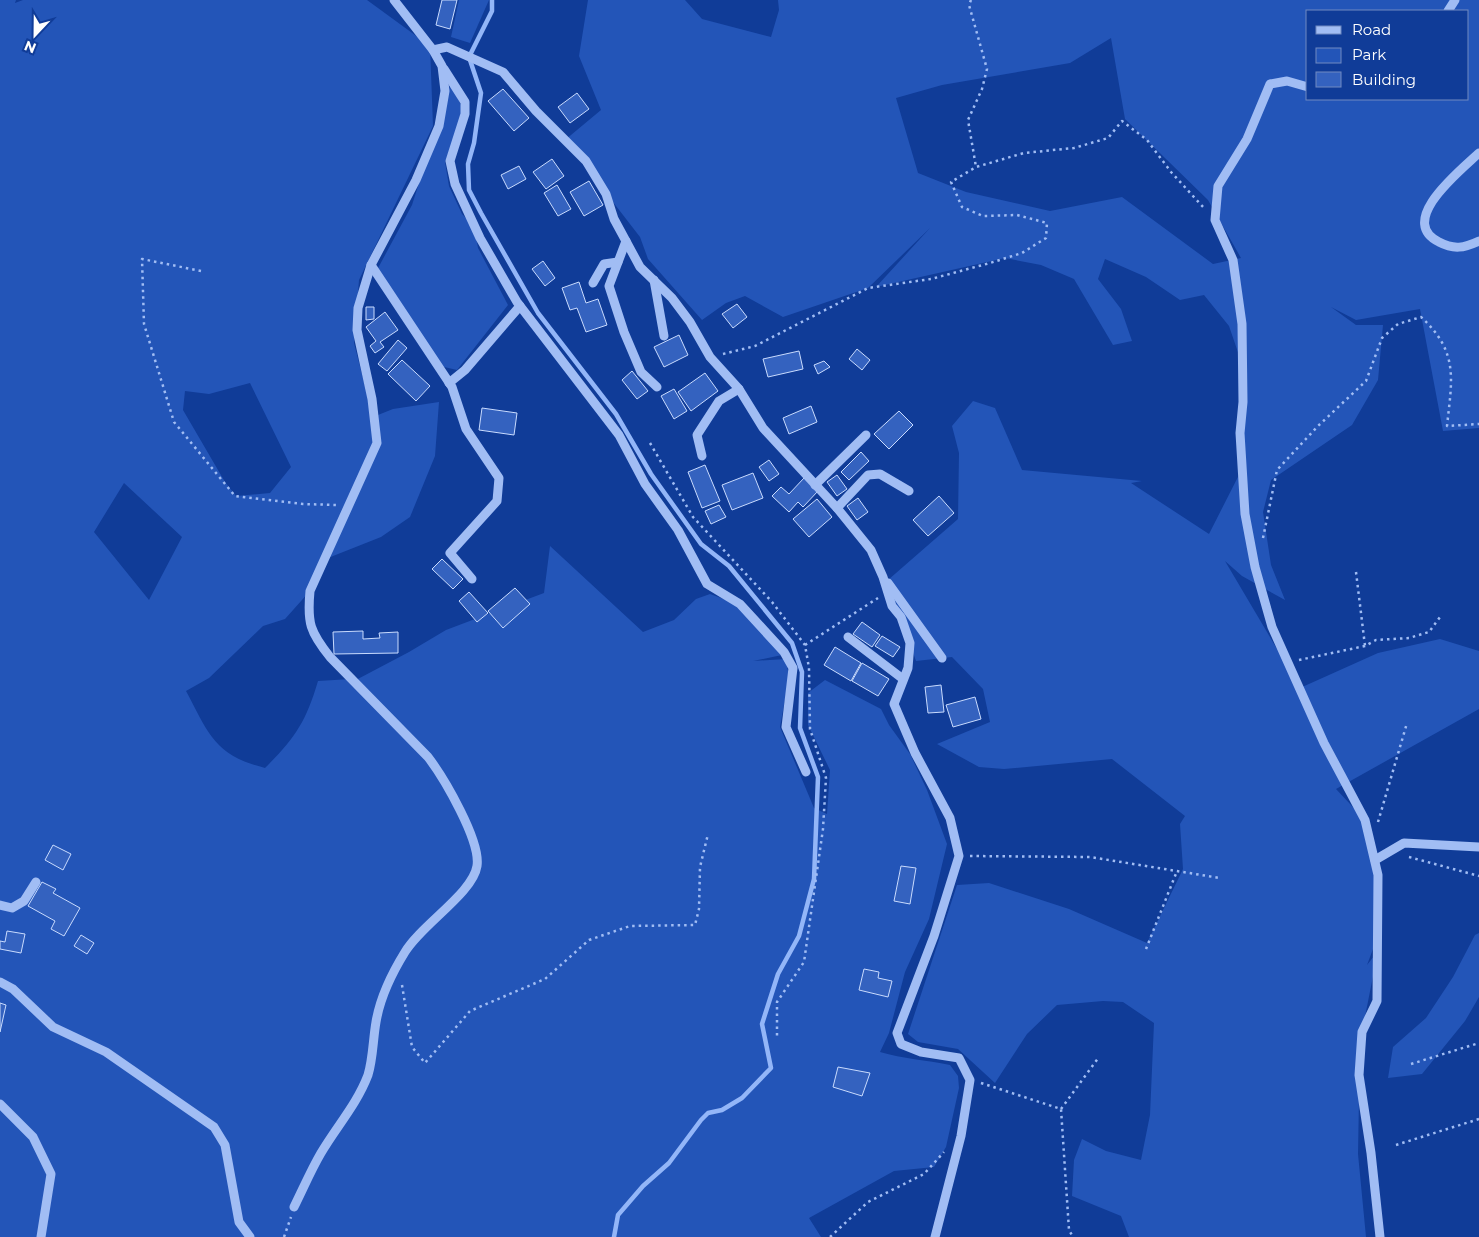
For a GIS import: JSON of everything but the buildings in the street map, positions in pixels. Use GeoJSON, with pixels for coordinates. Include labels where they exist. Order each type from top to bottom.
{"type":"FeatureCollection","features":[{"type":"Feature","properties":{"kind":"street"},"geometry":{"type":"LineString","coordinates":[[394,0],[434,50],[465,102],[465,114],[450,161],[455,184],[480,238],[520,306],[619,435],[645,484],[678,530],[707,584],[740,604],[784,652],[793,668],[786,727],[806,772]]}},
{"type":"Feature","properties":{"kind":"street"},"geometry":{"type":"LineString","coordinates":[[434,50],[447,47],[504,72],[536,111],[586,161],[606,194],[614,219],[640,267],[672,298],[686,316],[710,357],[739,389],[763,428],[837,508],[871,550],[883,577],[892,606],[901,617],[910,643],[908,668],[894,704],[915,753],[950,818],[959,856],[934,936],[898,1033],[901,1044],[921,1052],[959,1058],[970,1080],[961,1136],[935,1237]]}},
{"type":"Feature","properties":{"kind":"street"},"geometry":{"type":"LineString","coordinates":[[294,1207],[321,1153],[354,1106],[368,1073],[376,1020],[388,981],[425,926],[468,887],[477,866],[473,838],[438,770],[428,757],[330,657],[316,639],[308,615],[310,591],[377,443],[372,399],[357,330],[358,308],[371,265],[416,180],[439,126],[445,91],[442,66]]}},
{"type":"Feature","properties":{"kind":"street"},"geometry":{"type":"LineString","coordinates":[[1306,86],[1287,81],[1270,84],[1246,139],[1218,186],[1214,220],[1233,260],[1242,324],[1243,402],[1240,433],[1245,514],[1255,567],[1272,627],[1324,743],[1365,820],[1378,875],[1378,1001],[1362,1032],[1359,1075],[1371,1153],[1380,1237]]}},
{"type":"Feature","properties":{"kind":"street"},"geometry":{"type":"LineString","coordinates":[[1479,153],[1436,194],[1427,209],[1425,229],[1431,238],[1451,249],[1466,247],[1479,241]]}},
{"type":"Feature","properties":{"kind":"street"},"geometry":{"type":"LineString","coordinates":[[626,241],[609,286],[641,372],[657,387]]}},
{"type":"Feature","properties":{"kind":"street"},"geometry":{"type":"LineString","coordinates":[[593,282],[604,264],[618,262]]}},
{"type":"Feature","properties":{"kind":"street"},"geometry":{"type":"LineString","coordinates":[[371,265],[449,383],[466,429],[499,478],[497,501],[450,553],[472,578]]}},
{"type":"Feature","properties":{"kind":"street"},"geometry":{"type":"LineString","coordinates":[[654,280],[664,336]]}},
{"type":"Feature","properties":{"kind":"street"},"geometry":{"type":"LineString","coordinates":[[449,383],[465,370],[520,306]]}},
{"type":"Feature","properties":{"kind":"street"},"geometry":{"type":"LineString","coordinates":[[702,456],[697,435],[719,401],[739,389]]}},
{"type":"Feature","properties":{"kind":"street"},"geometry":{"type":"LineString","coordinates":[[816,485],[866,435]]}},
{"type":"Feature","properties":{"kind":"street"},"geometry":{"type":"LineString","coordinates":[[837,508],[868,476],[880,474],[909,491]]}},
{"type":"Feature","properties":{"kind":"street"},"geometry":{"type":"LineString","coordinates":[[883,577],[942,658]]}},
{"type":"Feature","properties":{"kind":"street"},"geometry":{"type":"LineString","coordinates":[[848,636],[903,679]]}},
{"type":"Feature","properties":{"kind":"street"},"geometry":{"type":"LineString","coordinates":[[1375,860],[1404,843],[1479,846]]}},
{"type":"Feature","properties":{"kind":"street"},"geometry":{"type":"LineString","coordinates":[[0,905],[12,908],[24,901],[36,882]]}},
{"type":"Feature","properties":{"kind":"street"},"geometry":{"type":"LineString","coordinates":[[0,982],[13,990],[53,1027],[106,1052],[214,1127],[225,1146],[239,1222],[250,1237]]}},
{"type":"Feature","properties":{"kind":"street"},"geometry":{"type":"LineString","coordinates":[[0,1104],[33,1137],[51,1174],[41,1237]]}},
{"type":"Feature","properties":{"kind":"path"},"geometry":{"type":"LineString","coordinates":[[971,0],[969,5],[988,69],[982,89],[968,120],[976,167]]}},
{"type":"Feature","properties":{"kind":"path"},"geometry":{"type":"LineString","coordinates":[[710,357],[755,346],[868,288],[931,279],[1022,253],[1046,238],[1048,223],[1017,215],[983,216],[962,206],[951,182],[976,167],[1024,153],[1074,148],[1108,138],[1122,121],[1147,140],[1171,172],[1214,220]]}},
{"type":"Feature","properties":{"kind":"path"},"geometry":{"type":"LineString","coordinates":[[201,271],[142,259],[144,324],[174,422],[236,496],[303,504],[349,506]]}},
{"type":"Feature","properties":{"kind":"path"},"geometry":{"type":"LineString","coordinates":[[1261,545],[1277,470],[1318,426],[1366,381],[1382,338],[1398,324],[1421,317],[1437,331],[1448,353],[1452,377],[1447,426],[1479,424]]}},
{"type":"Feature","properties":{"kind":"path"},"geometry":{"type":"LineString","coordinates":[[1356,572],[1365,646]]}},
{"type":"Feature","properties":{"kind":"path"},"geometry":{"type":"LineString","coordinates":[[805,645],[888,592]]}},
{"type":"Feature","properties":{"kind":"path"},"geometry":{"type":"LineString","coordinates":[[1288,662],[1365,646],[1376,640],[1409,638],[1429,632],[1440,617]]}},
{"type":"Feature","properties":{"kind":"path"},"geometry":{"type":"LineString","coordinates":[[1372,845],[1407,722]]}},
{"type":"Feature","properties":{"kind":"path"},"geometry":{"type":"LineString","coordinates":[[398,964],[412,1047],[424,1063],[470,1011],[545,979],[589,940],[630,926],[694,925],[699,909],[700,867],[708,834]]}},
{"type":"Feature","properties":{"kind":"path"},"geometry":{"type":"LineString","coordinates":[[959,856],[1090,857],[1220,878]]}},
{"type":"Feature","properties":{"kind":"path"},"geometry":{"type":"LineString","coordinates":[[1408,856],[1479,876]]}},
{"type":"Feature","properties":{"kind":"path"},"geometry":{"type":"LineString","coordinates":[[1146,949],[1177,871]]}},
{"type":"Feature","properties":{"kind":"path"},"geometry":{"type":"LineString","coordinates":[[1410,1064],[1479,1043]]}},
{"type":"Feature","properties":{"kind":"path"},"geometry":{"type":"LineString","coordinates":[[1072,1237],[1069,1230],[1062,1109],[1098,1056]]}},
{"type":"Feature","properties":{"kind":"path"},"geometry":{"type":"LineString","coordinates":[[970,1080],[1062,1109]]}},
{"type":"Feature","properties":{"kind":"path"},"geometry":{"type":"LineString","coordinates":[[1396,1145],[1479,1119]]}},
{"type":"Feature","properties":{"kind":"path"},"geometry":{"type":"LineString","coordinates":[[830,1237],[868,1202],[924,1174],[938,1160],[948,1145]]}},
{"type":"Feature","properties":{"kind":"path"},"geometry":{"type":"LineString","coordinates":[[284,1237],[294,1207]]}},
{"type":"Feature","properties":{"kind":"green space"},"geometry":{"type":"Polygon","coordinates":[[[0,0],[16,0],[15,3],[23,0],[367,0],[430,46],[433,126],[359,280],[354,343],[373,417],[393,409],[439,402],[435,456],[410,517],[381,537],[328,558],[310,591],[285,619],[263,626],[209,678],[186,691],[215,741],[234,757],[265,768],[284,748],[298,729],[309,708],[318,681],[351,679],[354,681],[446,630],[544,593],[550,546],[643,632],[674,620],[696,599],[710,594],[735,603],[782,655],[753,661],[786,659],[789,677],[780,727],[814,808],[827,814],[830,770],[808,725],[808,693],[825,680],[881,709],[889,725],[910,754],[927,790],[947,844],[929,919],[905,972],[889,1033],[880,1052],[950,1065],[958,1076],[959,1088],[946,1147],[934,1167],[894,1171],[809,1218],[821,1237],[0,1237],[0,0]],[[250,383],[209,394],[185,391],[183,410],[225,482],[236,496],[270,493],[291,467],[250,383]],[[124,483],[94,532],[149,600],[182,537],[124,483]]]}},
{"type":"Feature","properties":{"kind":"green space"},"geometry":{"type":"Polygon","coordinates":[[[459,0],[489,0],[470,43],[451,37],[459,0]]]}},
{"type":"Feature","properties":{"kind":"green space"},"geometry":{"type":"Polygon","coordinates":[[[588,0],[685,0],[702,19],[771,37],[779,10],[778,0],[1479,0],[1479,428],[1443,431],[1420,309],[1356,320],[1331,307],[1356,325],[1383,325],[1378,380],[1352,425],[1271,480],[1263,512],[1271,565],[1285,600],[1242,576],[1225,561],[1300,688],[1378,653],[1440,639],[1479,651],[1479,709],[1336,789],[1365,820],[1378,875],[1376,941],[1367,965],[1378,951],[1360,1042],[1358,1154],[1366,1237],[1129,1237],[1121,1216],[1072,1196],[1074,1160],[1082,1139],[1106,1151],[1141,1160],[1150,1115],[1154,1023],[1123,1002],[1103,1001],[1057,1005],[1027,1034],[995,1083],[958,1049],[918,1042],[908,1034],[957,885],[989,883],[1069,909],[1147,943],[1183,869],[1180,824],[1185,816],[1112,759],[1004,769],[979,767],[937,744],[990,722],[983,689],[952,657],[916,661],[888,580],[958,519],[959,453],[952,426],[973,401],[995,408],[1022,470],[1142,481],[1131,483],[1209,534],[1242,469],[1242,364],[1229,326],[1204,295],[1180,300],[1146,277],[1105,259],[1098,279],[1121,309],[1132,341],[1113,345],[1074,279],[1041,265],[1005,258],[876,287],[930,228],[868,288],[783,317],[745,296],[726,303],[702,320],[648,259],[640,237],[565,140],[601,110],[579,56],[588,0]],[[1111,38],[1070,63],[942,85],[896,98],[918,173],[966,192],[1050,211],[1122,197],[1213,264],[1241,258],[1208,200],[1125,119],[1111,38]]]}},
{"type":"Feature","properties":{"kind":"green space"},"geometry":{"type":"Polygon","coordinates":[[[451,83],[465,114],[445,162],[449,186],[462,214],[474,226],[478,248],[508,305],[457,370],[440,366],[377,270],[412,205],[451,83]]]}},
{"type":"Feature","properties":{"kind":"green space"},"geometry":{"type":"Polygon","coordinates":[[[1479,933],[1479,997],[1465,1021],[1422,1074],[1388,1078],[1393,1047],[1426,1018],[1453,977],[1475,935],[1479,933]]]}},
{"type":"Feature","properties":{"kind":"waterway"},"geometry":{"type":"LineString","coordinates":[[492,0],[492,11],[469,57],[481,93],[474,143],[468,164],[469,190],[538,313],[616,414],[651,474],[701,544],[729,566],[792,643],[802,672],[800,728],[818,777],[814,879],[799,936],[778,974],[762,1024],[771,1068],[742,1098],[722,1110],[708,1113],[701,1120],[669,1163],[643,1186],[618,1215],[614,1237]]}}]}
